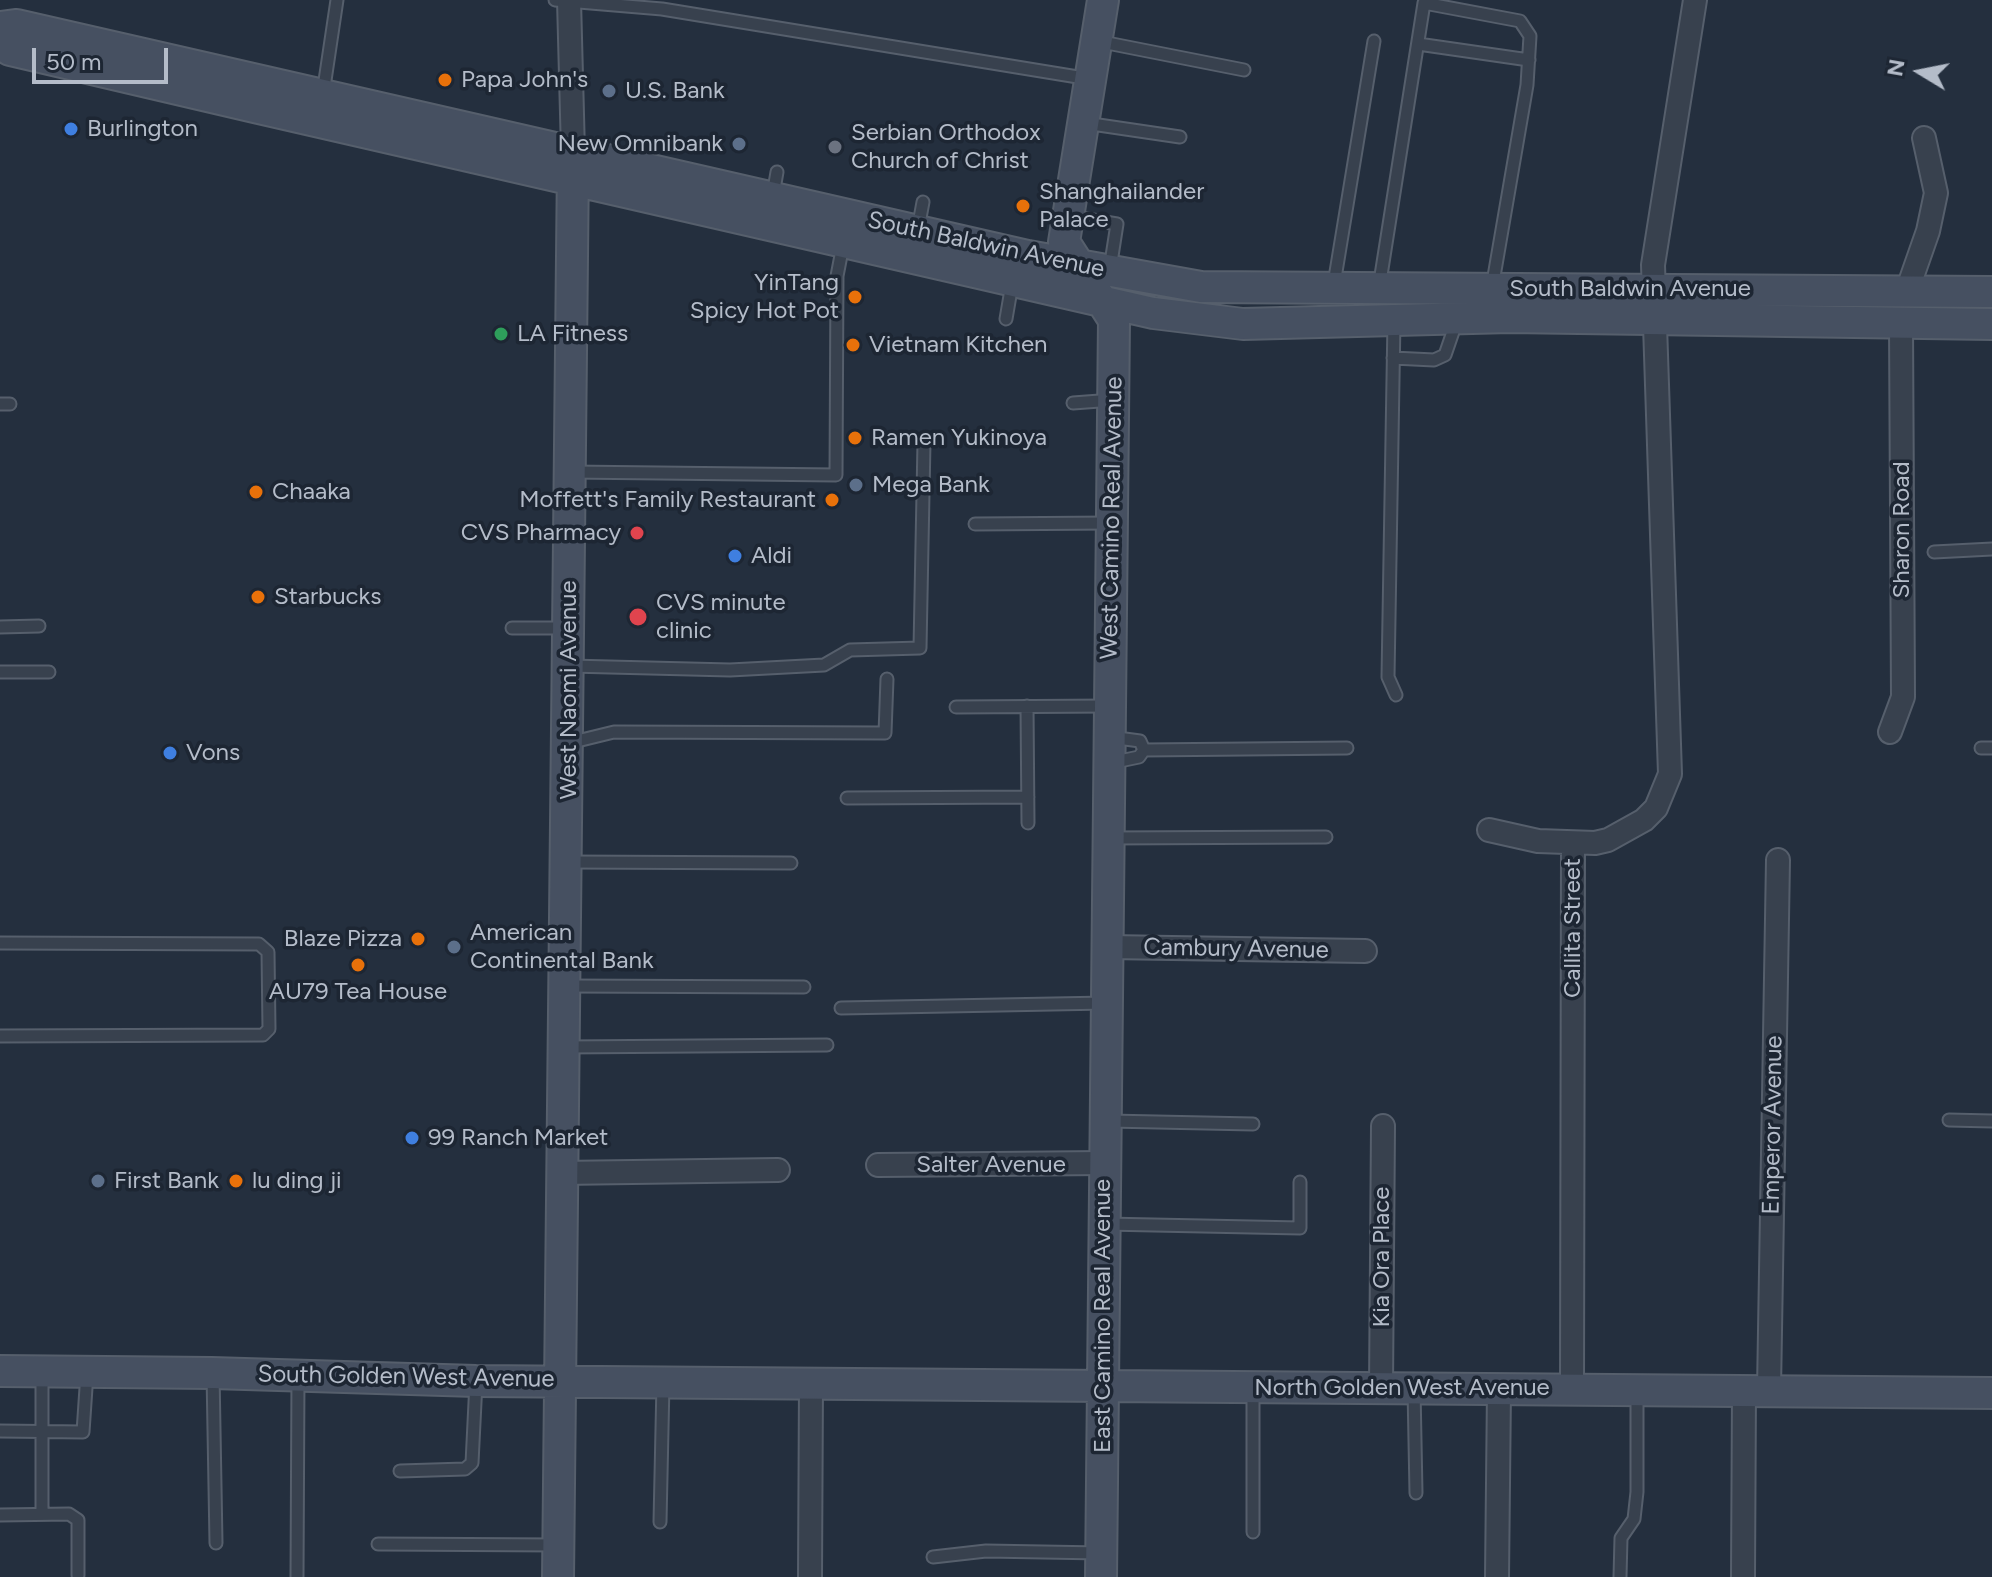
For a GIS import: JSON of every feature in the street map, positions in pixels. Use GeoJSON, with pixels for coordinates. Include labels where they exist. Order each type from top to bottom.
{"type":"FeatureCollection","features":[{"type":"Feature","properties":{"kind":"street","name":"West Camino Real Avenue"},"geometry":{"type":"LineString","coordinates":[[1103,0],[1064,242],[1079,266],[1104,286],[1114,320],[1106,1054]]}},
{"type":"Feature","properties":{"kind":"street","name":"Callita Street"},"geometry":{"type":"LineString","coordinates":[[1572,1389],[1573,843],[1608,840],[1644,820],[1656,808],[1670,774],[1653,263],[1695,0]]}},
{"type":"Feature","properties":{"kind":"street","name":"West Naomi Avenue"},"geometry":{"type":"LineString","coordinates":[[558,1577],[573,167],[564,1]]}},
{"type":"Feature","properties":{"kind":"street","name":"South Baldwin Avenue"},"geometry":{"type":"LineString","coordinates":[[0,27],[17,25],[322,95],[573,167],[775,185],[846,229],[920,217],[1079,266]]}},
{"type":"Feature","properties":{"kind":"street","name":"South Baldwin Avenue"},"geometry":{"type":"LineString","coordinates":[[0,43],[10,50],[573,167],[846,229],[1013,279],[1104,286],[1992,292]]}},
{"type":"Feature","properties":{"kind":"street"},"geometry":{"type":"LineString","coordinates":[[1907,291],[1928,231],[1936,193],[1924,138]]}},
{"type":"Feature","properties":{"kind":"street","name":"South Baldwin Avenue"},"geometry":{"type":"LineString","coordinates":[[1104,286],[1153,313],[1243,324],[1457,318],[1992,324]]}},
{"type":"Feature","properties":{"kind":"street","name":"Sharon Road"},"geometry":{"type":"LineString","coordinates":[[1890,732],[1903,697],[1901,325]]}},
{"type":"Feature","properties":{"kind":"street"},"geometry":{"type":"LineString","coordinates":[[1489,830],[1515,838],[1573,843]]}},
{"type":"Feature","properties":{"kind":"street","name":"Emperor Avenue"},"geometry":{"type":"LineString","coordinates":[[1743,1577],[1757,1390],[1778,860]]}},
{"type":"Feature","properties":{"kind":"street","name":"Cambury Avenue"},"geometry":{"type":"LineString","coordinates":[[1108,947],[1365,951]]}},
{"type":"Feature","properties":{"kind":"street","name":"East Camino Real Avenue"},"geometry":{"type":"LineString","coordinates":[[1101,1565],[1106,1054]]}},
{"type":"Feature","properties":{"kind":"street","name":"Kia Ora Place"},"geometry":{"type":"LineString","coordinates":[[1381,1388],[1383,1126]]}},
{"type":"Feature","properties":{"kind":"street","name":"Salter Avenue"},"geometry":{"type":"LineString","coordinates":[[878,1165],[1104,1163]]}},
{"type":"Feature","properties":{"kind":"street"},"geometry":{"type":"LineString","coordinates":[[560,1173],[778,1170]]}},
{"type":"Feature","properties":{"kind":"street","name":"South Golden West Avenue"},"geometry":{"type":"LineString","coordinates":[[0,1371],[212,1373],[476,1381],[811,1383]]}},
{"type":"Feature","properties":{"kind":"street"},"geometry":{"type":"LineString","coordinates":[[810,1577],[811,1383]]}},
{"type":"Feature","properties":{"kind":"street","name":"North Golden West Avenue"},"geometry":{"type":"LineString","coordinates":[[811,1383],[1992,1393]]}},
{"type":"Feature","properties":{"kind":"street"},"geometry":{"type":"LineString","coordinates":[[1497,1577],[1499,1389]]}},
{"type":"Feature","properties":{"kind":"lane"},"geometry":{"type":"LineString","coordinates":[[322,95],[337,0]]}},
{"type":"Feature","properties":{"kind":"lane"},"geometry":{"type":"LineString","coordinates":[[564,1],[662,9],[1091,79]]}},
{"type":"Feature","properties":{"kind":"lane"},"geometry":{"type":"LineString","coordinates":[[1379,289],[1424,3],[1520,21],[1530,36],[1529,60],[1492,288]]}},
{"type":"Feature","properties":{"kind":"lane"},"geometry":{"type":"LineString","coordinates":[[1097,41],[1244,70]]}},
{"type":"Feature","properties":{"kind":"lane"},"geometry":{"type":"LineString","coordinates":[[1334,289],[1374,41]]}},
{"type":"Feature","properties":{"kind":"lane"},"geometry":{"type":"LineString","coordinates":[[1418,44],[1529,60]]}},
{"type":"Feature","properties":{"kind":"lane"},"geometry":{"type":"LineString","coordinates":[[1083,123],[1180,137]]}},
{"type":"Feature","properties":{"kind":"lane"},"geometry":{"type":"LineString","coordinates":[[1068,216],[1117,224],[1104,286]]}},
{"type":"Feature","properties":{"kind":"lane"},"geometry":{"type":"LineString","coordinates":[[571,472],[836,475],[837,276],[846,229]]}},
{"type":"Feature","properties":{"kind":"lane"},"geometry":{"type":"LineString","coordinates":[[1006,319],[1013,279]]}},
{"type":"Feature","properties":{"kind":"lane"},"geometry":{"type":"LineString","coordinates":[[1393,358],[1434,360],[1445,355],[1457,318]]}},
{"type":"Feature","properties":{"kind":"lane"},"geometry":{"type":"LineString","coordinates":[[1394,319],[1388,677],[1396,695]]}},
{"type":"Feature","properties":{"kind":"lane"},"geometry":{"type":"LineString","coordinates":[[1073,403],[1113,400]]}},
{"type":"Feature","properties":{"kind":"lane"},"geometry":{"type":"LineString","coordinates":[[569,666],[730,670],[824,665],[850,650],[920,648],[924,442]]}},
{"type":"Feature","properties":{"kind":"lane"},"geometry":{"type":"LineString","coordinates":[[975,524],[1112,523]]}},
{"type":"Feature","properties":{"kind":"lane"},"geometry":{"type":"LineString","coordinates":[[1934,552],[1992,549]]}},
{"type":"Feature","properties":{"kind":"lane"},"geometry":{"type":"LineString","coordinates":[[0,627],[39,626]]}},
{"type":"Feature","properties":{"kind":"lane"},"geometry":{"type":"LineString","coordinates":[[512,628],[569,628]]}},
{"type":"Feature","properties":{"kind":"lane"},"geometry":{"type":"LineString","coordinates":[[0,672],[49,672]]}},
{"type":"Feature","properties":{"kind":"lane"},"geometry":{"type":"LineString","coordinates":[[568,743],[614,732],[885,733],[887,679]]}},
{"type":"Feature","properties":{"kind":"lane"},"geometry":{"type":"LineString","coordinates":[[1027,706],[1028,823]]}},
{"type":"Feature","properties":{"kind":"lane"},"geometry":{"type":"LineString","coordinates":[[956,707],[1110,706]]}},
{"type":"Feature","properties":{"kind":"lane"},"geometry":{"type":"LineString","coordinates":[[1110,750],[1140,741],[1144,750]]}},
{"type":"Feature","properties":{"kind":"lane"},"geometry":{"type":"LineString","coordinates":[[1144,750],[1347,748]]}},
{"type":"Feature","properties":{"kind":"lane"},"geometry":{"type":"LineString","coordinates":[[1110,750],[1127,762],[1139,757],[1144,750]]}},
{"type":"Feature","properties":{"kind":"lane"},"geometry":{"type":"LineString","coordinates":[[847,798],[1028,797]]}},
{"type":"Feature","properties":{"kind":"lane"},"geometry":{"type":"LineString","coordinates":[[1109,838],[1326,837]]}},
{"type":"Feature","properties":{"kind":"lane"},"geometry":{"type":"LineString","coordinates":[[567,862],[791,863]]}},
{"type":"Feature","properties":{"kind":"lane"},"geometry":{"type":"LineString","coordinates":[[0,943],[259,944],[268,952],[269,1029],[263,1035],[0,1036]]}},
{"type":"Feature","properties":{"kind":"lane"},"geometry":{"type":"LineString","coordinates":[[566,986],[804,987]]}},
{"type":"Feature","properties":{"kind":"lane"},"geometry":{"type":"LineString","coordinates":[[841,1008],[1107,1003]]}},
{"type":"Feature","properties":{"kind":"lane"},"geometry":{"type":"LineString","coordinates":[[566,1047],[827,1045]]}},
{"type":"Feature","properties":{"kind":"lane"},"geometry":{"type":"LineString","coordinates":[[1949,1120],[1992,1121]]}},
{"type":"Feature","properties":{"kind":"lane"},"geometry":{"type":"LineString","coordinates":[[1104,1121],[1253,1124]]}},
{"type":"Feature","properties":{"kind":"lane"},"geometry":{"type":"LineString","coordinates":[[1104,1224],[1300,1228],[1300,1182]]}},
{"type":"Feature","properties":{"kind":"lane"},"geometry":{"type":"LineString","coordinates":[[42,1372],[42,1514]]}},
{"type":"Feature","properties":{"kind":"lane"},"geometry":{"type":"LineString","coordinates":[[0,1431],[85,1430],[87,1372]]}},
{"type":"Feature","properties":{"kind":"lane"},"geometry":{"type":"LineString","coordinates":[[212,1373],[216,1543]]}},
{"type":"Feature","properties":{"kind":"lane"},"geometry":{"type":"LineString","coordinates":[[297,1577],[298,1377]]}},
{"type":"Feature","properties":{"kind":"lane"},"geometry":{"type":"LineString","coordinates":[[400,1471],[465,1469],[472,1463],[476,1381]]}},
{"type":"Feature","properties":{"kind":"lane"},"geometry":{"type":"LineString","coordinates":[[660,1522],[663,1382]]}},
{"type":"Feature","properties":{"kind":"lane"},"geometry":{"type":"LineString","coordinates":[[1253,1387],[1253,1532]]}},
{"type":"Feature","properties":{"kind":"lane"},"geometry":{"type":"LineString","coordinates":[[1414,1389],[1416,1493]]}},
{"type":"Feature","properties":{"kind":"lane"},"geometry":{"type":"LineString","coordinates":[[1620,1577],[1621,1538],[1634,1519],[1637,1389]]}},
{"type":"Feature","properties":{"kind":"lane"},"geometry":{"type":"LineString","coordinates":[[0,1515],[69,1514],[78,1520],[78,1575]]}},
{"type":"Feature","properties":{"kind":"lane"},"geometry":{"type":"LineString","coordinates":[[378,1544],[559,1545]]}},
{"type":"Feature","properties":{"kind":"lane"},"geometry":{"type":"LineString","coordinates":[[933,1557],[986,1551],[1101,1565]]}},
{"type":"Feature","properties":{"kind":"place","name":"Papa John's"},"geometry":{"type":"Point","coordinates":[445,80]}},
{"type":"Feature","properties":{"kind":"place","name":"U.S. Bank"},"geometry":{"type":"Point","coordinates":[609,91]}},
{"type":"Feature","properties":{"kind":"place","name":"Burlington"},"geometry":{"type":"Point","coordinates":[71,129]}},
{"type":"Feature","properties":{"kind":"place","name":"New Omnibank"},"geometry":{"type":"Point","coordinates":[739,144]}},
{"type":"Feature","properties":{"kind":"place","name":"Serbian Orthodox Church of Christ"},"geometry":{"type":"Point","coordinates":[835,147]}},
{"type":"Feature","properties":{"kind":"place","name":"Shanghailander Palace"},"geometry":{"type":"Point","coordinates":[1023,206]}},
{"type":"Feature","properties":{"kind":"place","name":"YinTang Spicy Hot Pot"},"geometry":{"type":"Point","coordinates":[855,297]}},
{"type":"Feature","properties":{"kind":"place","name":"LA Fitness"},"geometry":{"type":"Point","coordinates":[501,334]}},
{"type":"Feature","properties":{"kind":"place","name":"Vietnam Kitchen"},"geometry":{"type":"Point","coordinates":[853,345]}},
{"type":"Feature","properties":{"kind":"place","name":"Ramen Yukinoya"},"geometry":{"type":"Point","coordinates":[855,438]}},
{"type":"Feature","properties":{"kind":"place","name":"Mega Bank"},"geometry":{"type":"Point","coordinates":[856,485]}},
{"type":"Feature","properties":{"kind":"place","name":"Chaaka"},"geometry":{"type":"Point","coordinates":[256,492]}},
{"type":"Feature","properties":{"kind":"place","name":"Moffett's Family Restaurant"},"geometry":{"type":"Point","coordinates":[832,500]}},
{"type":"Feature","properties":{"kind":"place","name":"CVS Pharmacy"},"geometry":{"type":"Point","coordinates":[637,533]}},
{"type":"Feature","properties":{"kind":"place","name":"Aldi"},"geometry":{"type":"Point","coordinates":[735,556]}},
{"type":"Feature","properties":{"kind":"place","name":"Starbucks"},"geometry":{"type":"Point","coordinates":[258,597]}},
{"type":"Feature","properties":{"kind":"place","name":"CVS minute clinic"},"geometry":{"type":"Point","coordinates":[638,617]}},
{"type":"Feature","properties":{"kind":"place","name":"Vons"},"geometry":{"type":"Point","coordinates":[170,753]}},
{"type":"Feature","properties":{"kind":"place","name":"Blaze Pizza"},"geometry":{"type":"Point","coordinates":[418,939]}},
{"type":"Feature","properties":{"kind":"place","name":"American Continental Bank"},"geometry":{"type":"Point","coordinates":[454,947]}},
{"type":"Feature","properties":{"kind":"place","name":"AU79 Tea House"},"geometry":{"type":"Point","coordinates":[358,965]}},
{"type":"Feature","properties":{"kind":"place","name":"99 Ranch Market"},"geometry":{"type":"Point","coordinates":[412,1138]}},
{"type":"Feature","properties":{"kind":"place","name":"First Bank"},"geometry":{"type":"Point","coordinates":[98,1181]}},
{"type":"Feature","properties":{"kind":"place","name":"lu ding ji"},"geometry":{"type":"Point","coordinates":[236,1181]}}]}
